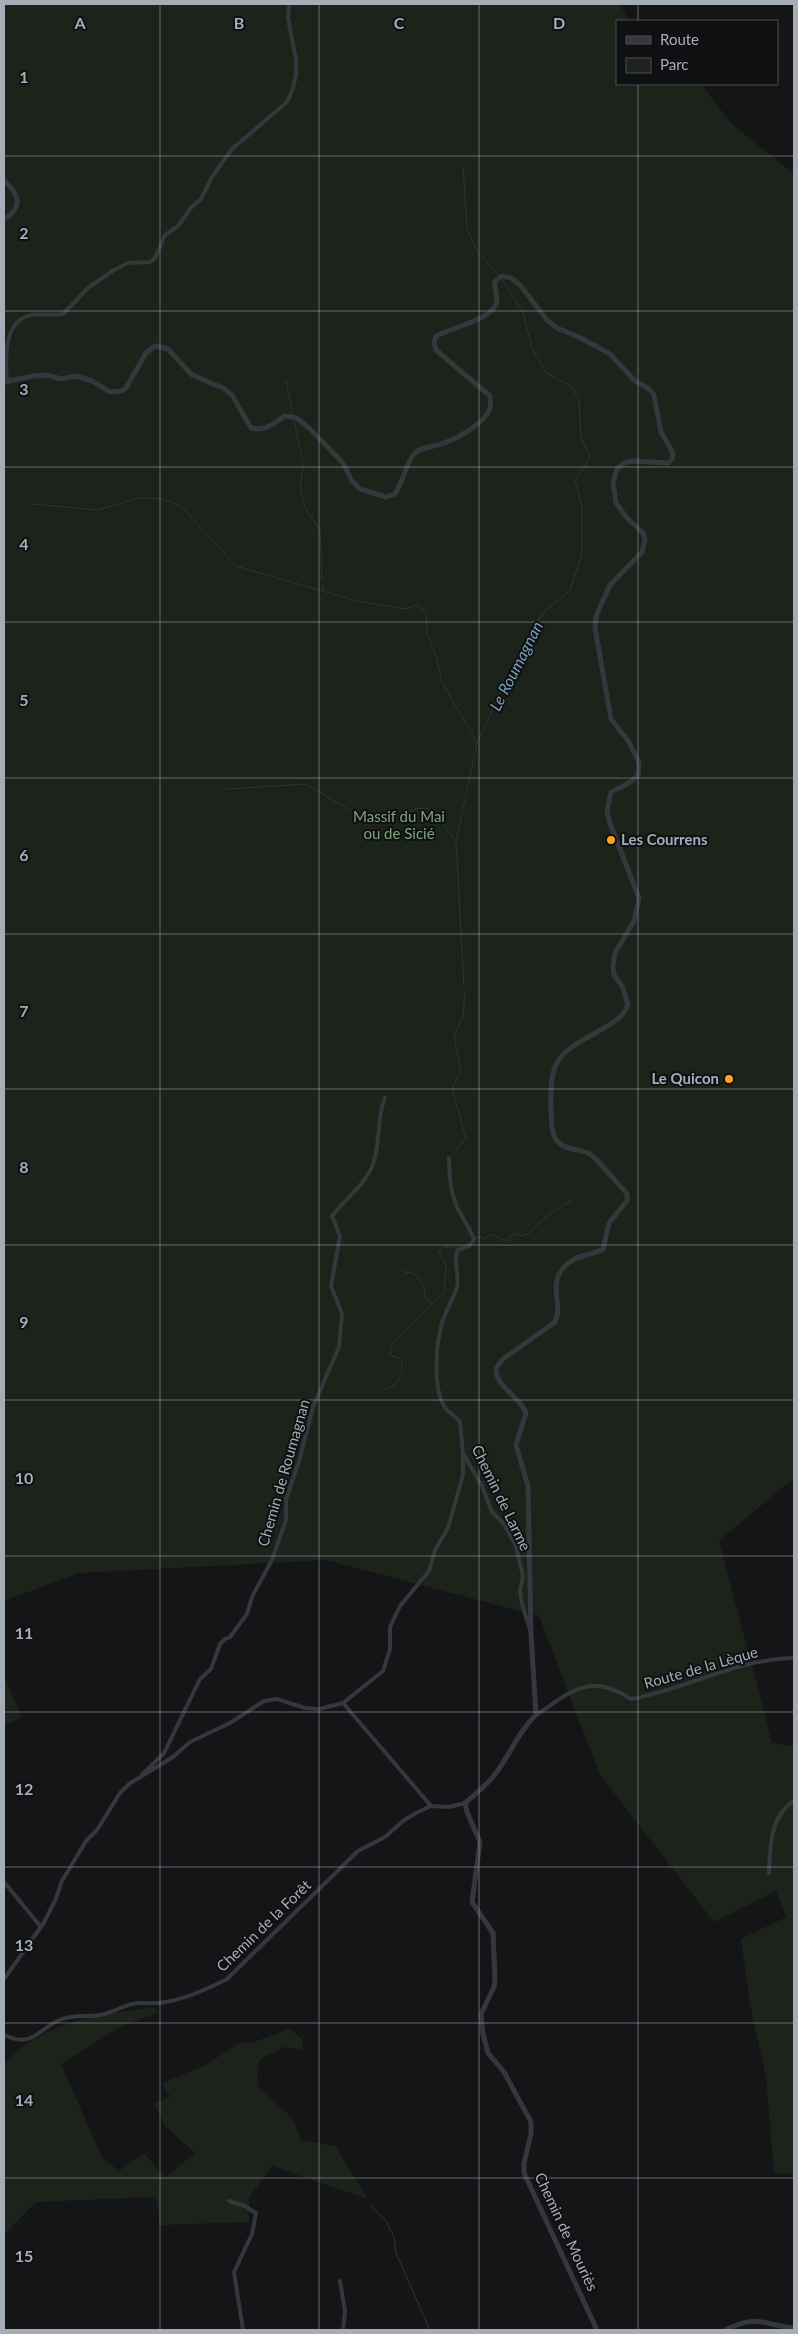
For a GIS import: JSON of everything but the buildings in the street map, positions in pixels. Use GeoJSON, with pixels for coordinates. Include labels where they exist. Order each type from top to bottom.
{"type":"FeatureCollection","features":[{"type":"Feature","properties":{"kind":"street"},"geometry":{"type":"LineString","coordinates":[[289,4],[288,18],[296,59],[296,75],[287,102],[232,149],[212,177],[201,199],[191,208],[178,226],[165,235],[155,258],[150,262],[128,263],[114,270],[88,288],[63,314],[27,316],[17,321],[12,326],[5,365],[6,381],[34,376],[62,379],[76,376],[92,381],[110,392],[115,392],[126,388],[146,353],[155,346],[168,349],[192,375],[223,388],[232,395],[251,428],[259,430],[270,426],[285,416],[297,418],[331,449],[360,489],[386,497],[395,494],[399,488],[413,455],[421,450],[464,434],[478,423],[490,409],[490,396],[436,350],[434,342],[436,336],[480,318],[495,307],[497,300],[495,281],[502,276],[510,278],[520,285],[547,320],[557,328],[582,338],[610,354],[635,381],[649,389],[654,396],[661,432],[673,452],[672,459],[662,465],[633,461],[624,463],[617,469],[613,483],[616,503],[627,518],[643,533],[645,539],[642,552],[610,585],[596,616],[595,628],[610,719],[629,742],[639,763],[638,774],[629,783],[612,792],[607,810],[609,821],[639,898],[634,921],[615,953],[613,967],[614,975],[622,986],[628,1004],[619,1018],[573,1044],[562,1054],[554,1069],[550,1094],[552,1127],[555,1139],[566,1147],[590,1154],[624,1190],[627,1201],[609,1223],[603,1249],[574,1259],[560,1273],[555,1291],[557,1316],[554,1324],[502,1359],[496,1368],[498,1379],[521,1404],[526,1414],[516,1445],[528,1486],[531,1634],[536,1715],[495,1774],[478,1793],[465,1803]]}},
{"type":"Feature","properties":{"kind":"street"},"geometry":{"type":"LineString","coordinates":[[4,180],[15,192],[18,202],[14,212],[4,220]]}},
{"type":"Feature","properties":{"kind":"street","name":"Chemin de Roumagnan"},"geometry":{"type":"LineString","coordinates":[[140,1777],[164,1753],[200,1679],[211,1669],[220,1644],[240,1627],[272,1560],[286,1520],[286,1500],[300,1458],[313,1407],[339,1347],[342,1314],[331,1286],[340,1236],[332,1216],[369,1174],[374,1162],[380,1108],[385,1098]]}},
{"type":"Feature","properties":{"kind":"street","name":"Chemin de Larme"},"geometry":{"type":"LineString","coordinates":[[449,1158],[449,1179],[456,1205],[470,1228],[474,1240],[469,1246],[458,1250],[456,1255],[459,1275],[457,1287],[442,1324],[437,1379],[441,1398],[446,1408],[460,1422],[463,1453],[482,1486],[492,1512],[504,1524],[516,1546],[523,1576],[520,1592],[522,1604],[531,1634]]}},
{"type":"Feature","properties":{"kind":"street"},"geometry":{"type":"LineString","coordinates":[[4,1979],[41,1927],[55,1901],[62,1881],[120,1792],[173,1757],[190,1742],[230,1723],[270,1698],[313,1709],[343,1703],[383,1671],[390,1649],[390,1627],[400,1606],[429,1571],[435,1550],[452,1516],[463,1475],[463,1453]]}},
{"type":"Feature","properties":{"kind":"street","name":"Route de la Lèque"},"geometry":{"type":"LineString","coordinates":[[536,1715],[565,1696],[589,1686],[602,1684],[618,1690],[631,1699],[653,1695],[750,1663],[794,1658]]}},
{"type":"Feature","properties":{"kind":"street"},"geometry":{"type":"LineString","coordinates":[[343,1703],[431,1806]]}},
{"type":"Feature","properties":{"kind":"street"},"geometry":{"type":"LineString","coordinates":[[769,1873],[775,1824],[783,1808],[794,1801]]}},
{"type":"Feature","properties":{"kind":"street","name":"Chemin de la Forêt"},"geometry":{"type":"LineString","coordinates":[[4,2035],[24,2041],[33,2038],[60,2020],[97,2016],[136,2004],[182,1999],[227,1979],[358,1851],[385,1836],[402,1821],[431,1806],[449,1807],[465,1803]]}},
{"type":"Feature","properties":{"kind":"street","name":"Chemin de Mouriès"},"geometry":{"type":"LineString","coordinates":[[465,1803],[480,1842],[472,1902],[493,1933],[495,1980],[494,1987],[481,2014],[483,2034],[488,2053],[504,2072],[531,2122],[531,2134],[524,2163],[524,2173],[556,2238],[597,2330]]}},
{"type":"Feature","properties":{"kind":"street"},"geometry":{"type":"LineString","coordinates":[[4,1882],[41,1927]]}},
{"type":"Feature","properties":{"kind":"street"},"geometry":{"type":"LineString","coordinates":[[229,2201],[245,2206],[256,2213],[252,2234],[234,2272],[243,2330]]}},
{"type":"Feature","properties":{"kind":"street"},"geometry":{"type":"LineString","coordinates":[[340,2281],[345,2311],[343,2330]]}},
{"type":"Feature","properties":{"kind":"street"},"geometry":{"type":"LineString","coordinates":[[724,2330],[748,2321],[757,2320],[794,2328]]}},
{"type":"Feature","properties":{"kind":"green space","name":"Massif du Mai ou de Sicié"},"geometry":{"type":"Polygon","coordinates":[[[4,4],[620,4],[628,20],[616,20],[616,85],[702,85],[731,123],[794,174],[794,1478],[719,1541],[772,1742],[794,1747],[794,2175],[774,2172],[766,2077],[750,2005],[741,1939],[786,1917],[776,1891],[714,1922],[600,1775],[539,1616],[326,1560],[79,1573],[4,1601],[4,4]]]}},
{"type":"Feature","properties":{"kind":"green space"},"geometry":{"type":"Polygon","coordinates":[[[4,1675],[22,1718],[4,1725],[4,1675]]]}},
{"type":"Feature","properties":{"kind":"green space"},"geometry":{"type":"Polygon","coordinates":[[[152,2007],[159,2012],[120,2027],[61,2064],[102,2157],[119,2171],[144,2153],[165,2178],[195,2153],[166,2127],[154,2104],[170,2096],[162,2083],[206,2065],[237,2044],[253,2042],[290,2029],[303,2040],[302,2050],[284,2047],[259,2060],[257,2085],[293,2119],[301,2140],[335,2146],[368,2199],[272,2166],[249,2198],[249,2222],[160,2225],[156,2197],[36,2202],[4,2235],[4,2064],[20,2049],[36,2038],[72,2022],[152,2007]]]}},
{"type":"Feature","properties":{"kind":"waterway","name":"Le Roumagnan"},"geometry":{"type":"LineString","coordinates":[[463,168],[467,228],[477,251],[500,276]]}},
{"type":"Feature","properties":{"kind":"waterway","name":"Le Roumagnan"},"geometry":{"type":"LineString","coordinates":[[464,987],[456,841],[477,743],[508,677],[526,646],[530,634],[543,613],[570,590],[582,553],[582,507],[575,480],[590,456],[581,437],[579,400],[572,387],[546,373],[532,348],[522,310],[502,280]]}},
{"type":"Feature","properties":{"kind":"waterway","name":"Le Roumagnan"},"geometry":{"type":"LineString","coordinates":[[286,380],[293,416]]}},
{"type":"Feature","properties":{"kind":"waterway","name":"Le Roumagnan"},"geometry":{"type":"LineString","coordinates":[[294,420],[303,463],[300,490],[306,509],[320,530],[322,580]]}},
{"type":"Feature","properties":{"kind":"waterway","name":"Le Roumagnan"},"geometry":{"type":"LineString","coordinates":[[32,504],[98,510],[140,498],[163,499],[182,507],[236,566],[357,601],[405,609],[417,605],[426,612],[427,634],[436,656],[442,682],[476,741]]}},
{"type":"Feature","properties":{"kind":"waterway","name":"Le Roumagnan"},"geometry":{"type":"LineString","coordinates":[[323,585],[323,591]]}},
{"type":"Feature","properties":{"kind":"waterway","name":"Le Roumagnan"},"geometry":{"type":"LineString","coordinates":[[226,789],[306,784],[346,808],[370,818],[394,817],[416,809],[427,808],[437,816],[455,840]]}},
{"type":"Feature","properties":{"kind":"waterway","name":"Le Roumagnan"},"geometry":{"type":"LineString","coordinates":[[453,1154],[466,1138],[452,1088],[461,1071],[454,1036],[463,1015],[465,993]]}},
{"type":"Feature","properties":{"kind":"waterway"},"geometry":{"type":"LineString","coordinates":[[474,1238],[484,1239],[491,1234],[502,1240],[509,1240],[514,1233],[521,1236],[528,1234],[549,1214],[572,1200]]}},
{"type":"Feature","properties":{"kind":"waterway"},"geometry":{"type":"LineString","coordinates":[[386,1389],[395,1384],[402,1374],[401,1359],[390,1355],[391,1347],[444,1293],[446,1265],[439,1252],[444,1247],[460,1247]]}},
{"type":"Feature","properties":{"kind":"waterway"},"geometry":{"type":"LineString","coordinates":[[402,1270],[406,1273],[412,1272],[418,1278],[424,1287],[425,1298],[432,1305]]}},
{"type":"Feature","properties":{"kind":"waterway"},"geometry":{"type":"LineString","coordinates":[[371,2206],[386,2221],[394,2237],[396,2253],[430,2330]]}},
{"type":"Feature","properties":{"kind":"place","name":"Les Courrens"},"geometry":{"type":"Point","coordinates":[611,840]}},
{"type":"Feature","properties":{"kind":"place","name":"Le Quicon"},"geometry":{"type":"Point","coordinates":[729,1079]}}]}
